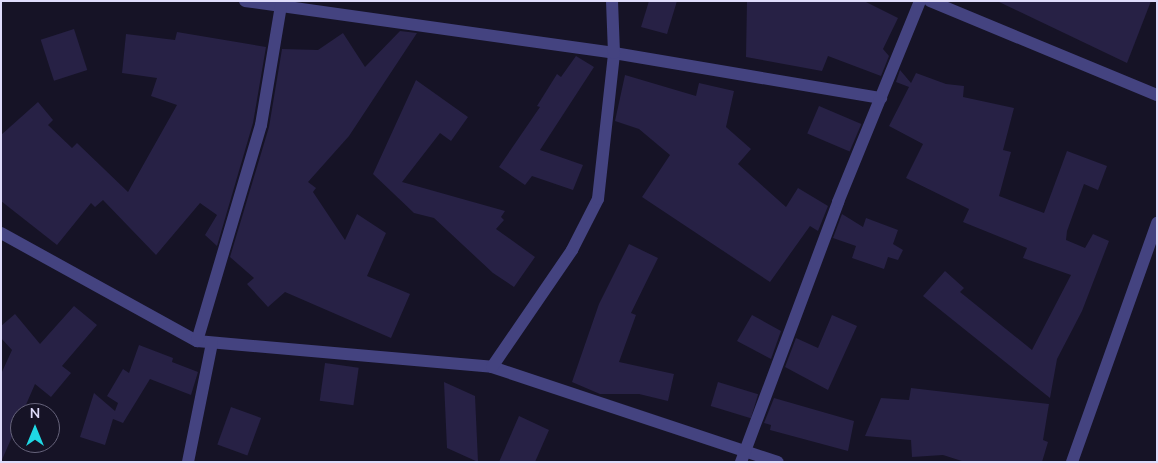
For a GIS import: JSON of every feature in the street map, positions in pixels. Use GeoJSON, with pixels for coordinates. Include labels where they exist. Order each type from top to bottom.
{"type":"FeatureCollection","features":[{"type":"Feature","properties":{"kind":"street"},"geometry":{"type":"LineString","coordinates":[[245,1],[614,52],[881,98]]}},
{"type":"Feature","properties":{"kind":"street"},"geometry":{"type":"LineString","coordinates":[[492,367],[572,250],[598,199],[614,52],[612,1]]}},
{"type":"Feature","properties":{"kind":"street"},"geometry":{"type":"LineString","coordinates":[[743,456],[920,1]]}},
{"type":"Feature","properties":{"kind":"street"},"geometry":{"type":"LineString","coordinates":[[930,1],[1157,95]]}},
{"type":"Feature","properties":{"kind":"street"},"geometry":{"type":"LineString","coordinates":[[197,341],[261,125],[281,5]]}},
{"type":"Feature","properties":{"kind":"street"},"geometry":{"type":"LineString","coordinates":[[1072,462],[1157,223]]}},
{"type":"Feature","properties":{"kind":"street"},"geometry":{"type":"LineString","coordinates":[[1,233],[197,341],[492,367],[743,456],[778,462]]}},
{"type":"Feature","properties":{"kind":"street"},"geometry":{"type":"LineString","coordinates":[[188,462],[212,343]]}},
{"type":"Feature","properties":{"kind":"building"},"geometry":{"type":"Polygon","coordinates":[[[649,1],[677,1],[667,34],[641,27],[649,1]]]}},
{"type":"Feature","properties":{"kind":"building"},"geometry":{"type":"Polygon","coordinates":[[[747,1],[864,1],[898,18],[883,49],[889,56],[881,76],[828,56],[822,71],[746,57],[747,1]]]}},
{"type":"Feature","properties":{"kind":"building"},"geometry":{"type":"Polygon","coordinates":[[[997,1],[1151,1],[1127,63],[997,1]]]}},
{"type":"Feature","properties":{"kind":"building"},"geometry":{"type":"Polygon","coordinates":[[[74,29],[87,70],[54,81],[41,40],[74,29]]]}},
{"type":"Feature","properties":{"kind":"building"},"geometry":{"type":"Polygon","coordinates":[[[400,31],[417,33],[349,136],[308,182],[316,188],[313,192],[345,240],[357,214],[386,233],[367,276],[410,294],[391,338],[285,292],[268,307],[247,284],[254,278],[230,257],[269,127],[282,49],[318,50],[343,33],[365,67],[400,31]]]}},
{"type":"Feature","properties":{"kind":"building"},"geometry":{"type":"Polygon","coordinates":[[[177,32],[266,47],[253,123],[217,246],[205,235],[217,215],[200,203],[156,255],[103,200],[95,207],[91,203],[57,245],[1,201],[1,135],[38,102],[53,120],[48,125],[72,148],[77,143],[128,192],[177,105],[151,96],[157,78],[122,73],[126,34],[175,40],[177,32]]]}},
{"type":"Feature","properties":{"kind":"building"},"geometry":{"type":"Polygon","coordinates":[[[576,56],[594,67],[540,150],[583,165],[573,190],[532,176],[525,185],[499,167],[540,107],[537,106],[557,74],[561,77],[576,56]]]}},
{"type":"Feature","properties":{"kind":"building"},"geometry":{"type":"Polygon","coordinates":[[[900,70],[911,83],[916,73],[946,84],[964,86],[963,97],[1014,108],[1003,150],[1011,152],[999,196],[1044,213],[1067,151],[1107,166],[1098,190],[1084,184],[1067,231],[1066,240],[1085,248],[1093,234],[1109,241],[1082,311],[1057,359],[1050,398],[923,296],[945,271],[964,288],[960,292],[1032,350],[1071,275],[1023,258],[1027,248],[963,222],[969,209],[906,178],[923,144],[889,126],[909,87],[896,82],[900,70]]]}},
{"type":"Feature","properties":{"kind":"building"},"geometry":{"type":"Polygon","coordinates":[[[625,75],[696,96],[699,83],[734,91],[726,127],[751,149],[738,164],[786,207],[798,188],[828,206],[818,231],[810,226],[770,282],[642,197],[670,155],[639,129],[615,121],[625,75]]]}},
{"type":"Feature","properties":{"kind":"building"},"geometry":{"type":"Polygon","coordinates":[[[416,80],[468,117],[451,141],[440,133],[402,182],[505,211],[501,217],[504,220],[496,229],[535,257],[514,287],[493,273],[434,218],[414,213],[373,174],[416,80]]]}},
{"type":"Feature","properties":{"kind":"building"},"geometry":{"type":"Polygon","coordinates":[[[819,106],[861,124],[850,152],[807,134],[819,106]]]}},
{"type":"Feature","properties":{"kind":"building"},"geometry":{"type":"Polygon","coordinates":[[[842,214],[863,227],[866,218],[898,230],[893,244],[903,250],[898,260],[888,257],[884,269],[852,258],[856,246],[833,238],[842,214]]]}},
{"type":"Feature","properties":{"kind":"building"},"geometry":{"type":"Polygon","coordinates":[[[629,244],[658,258],[631,313],[636,315],[619,362],[674,374],[668,401],[639,394],[600,394],[572,382],[599,304],[629,244]]]}},
{"type":"Feature","properties":{"kind":"building"},"geometry":{"type":"Polygon","coordinates":[[[74,306],[97,325],[62,366],[71,373],[51,397],[35,384],[27,403],[10,403],[10,441],[1,462],[1,374],[12,350],[1,338],[1,326],[15,314],[40,344],[74,306]]]}},
{"type":"Feature","properties":{"kind":"building"},"geometry":{"type":"Polygon","coordinates":[[[752,315],[781,331],[771,359],[737,341],[752,315]]]}},
{"type":"Feature","properties":{"kind":"building"},"geometry":{"type":"Polygon","coordinates":[[[832,315],[857,326],[828,390],[785,367],[796,338],[818,348],[832,315]]]}},
{"type":"Feature","properties":{"kind":"building"},"geometry":{"type":"Polygon","coordinates":[[[139,345],[173,358],[172,362],[198,372],[191,395],[150,379],[123,423],[113,419],[105,445],[80,437],[94,393],[115,411],[118,403],[107,396],[123,369],[129,373],[139,345]]]}},
{"type":"Feature","properties":{"kind":"building"},"geometry":{"type":"Polygon","coordinates":[[[325,363],[359,368],[353,405],[320,401],[325,363]]]}},
{"type":"Feature","properties":{"kind":"building"},"geometry":{"type":"Polygon","coordinates":[[[444,382],[475,396],[478,462],[447,448],[444,382]]]}},
{"type":"Feature","properties":{"kind":"building"},"geometry":{"type":"Polygon","coordinates":[[[718,382],[758,394],[751,418],[711,406],[718,382]]]}},
{"type":"Feature","properties":{"kind":"building"},"geometry":{"type":"Polygon","coordinates":[[[911,388],[1049,404],[1043,440],[1048,442],[1042,462],[965,462],[943,455],[912,457],[911,440],[865,436],[881,398],[909,400],[911,388]]]}},
{"type":"Feature","properties":{"kind":"building"},"geometry":{"type":"Polygon","coordinates":[[[774,398],[854,421],[848,451],[770,430],[771,425],[764,423],[774,398]]]}},
{"type":"Feature","properties":{"kind":"building"},"geometry":{"type":"Polygon","coordinates":[[[231,407],[261,418],[247,456],[217,445],[231,407]]]}},
{"type":"Feature","properties":{"kind":"building"},"geometry":{"type":"Polygon","coordinates":[[[519,416],[549,430],[535,462],[499,462],[519,416]]]}}]}
